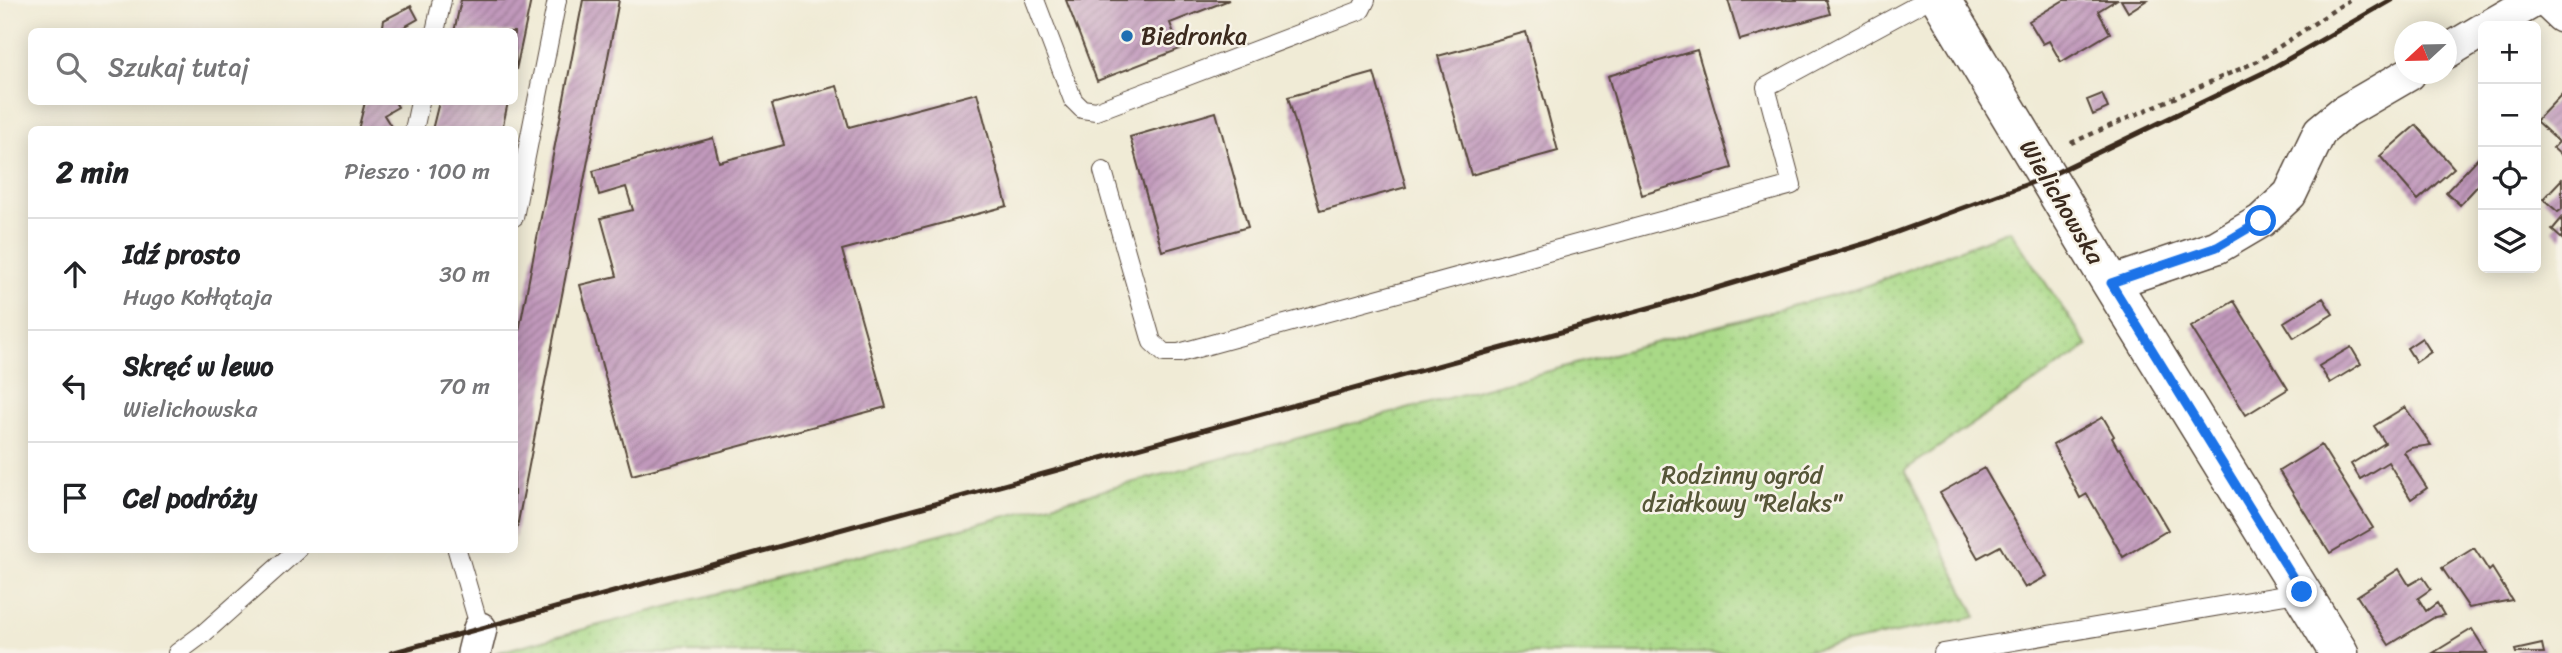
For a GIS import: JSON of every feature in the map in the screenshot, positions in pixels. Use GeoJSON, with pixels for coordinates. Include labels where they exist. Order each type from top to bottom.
{"type":"FeatureCollection","features":[{"type":"Feature","properties":{"kind":"street","name":"Wielichowska"},"geometry":{"type":"LineString","coordinates":[[1941,0],[2111,283],[2339,653]]}},
{"type":"Feature","properties":{"kind":"street"},"geometry":{"type":"LineString","coordinates":[[2499,21],[2535,0]]}},
{"type":"Feature","properties":{"kind":"street"},"geometry":{"type":"LineString","coordinates":[[2545,0],[2562,16]]}},
{"type":"Feature","properties":{"kind":"street"},"geometry":{"type":"LineString","coordinates":[[2457,45],[2478,33]]}},
{"type":"Feature","properties":{"kind":"street"},"geometry":{"type":"LineString","coordinates":[[2111,283],[2217,247],[2261,221],[2290,194],[2320,131],[2342,113],[2394,83]]}},
{"type":"Feature","properties":{"kind":"lane"},"geometry":{"type":"LineString","coordinates":[[436,28],[442,0]]}},
{"type":"Feature","properties":{"kind":"lane"},"geometry":{"type":"LineString","coordinates":[[518,197],[557,0]]}},
{"type":"Feature","properties":{"kind":"lane"},"geometry":{"type":"LineString","coordinates":[[1035,0],[1073,100],[1082,109],[1096,111],[1361,10],[1366,0]]}},
{"type":"Feature","properties":{"kind":"lane"},"geometry":{"type":"LineString","coordinates":[[1103,171],[1152,342],[1164,353],[1179,353],[1792,185],[1766,88],[1927,0]]}},
{"type":"Feature","properties":{"kind":"lane"},"geometry":{"type":"LineString","coordinates":[[415,126],[419,105]]}},
{"type":"Feature","properties":{"kind":"lane"},"geometry":{"type":"LineString","coordinates":[[177,653],[204,633],[294,553]]}},
{"type":"Feature","properties":{"kind":"lane"},"geometry":{"type":"LineString","coordinates":[[458,553],[477,641]]}},
{"type":"Feature","properties":{"kind":"lane"},"geometry":{"type":"LineString","coordinates":[[1943,653],[2302,592]]}},
{"type":"Feature","properties":{"kind":"path"},"geometry":{"type":"LineString","coordinates":[[2070,144],[2258,61],[2349,0]]}},
{"type":"Feature","properties":{"kind":"green space","name":"Rodzinny ogród działkowy \"Relaks\""},"geometry":{"type":"Polygon","coordinates":[[[2010,230],[2088,346],[1905,470],[1976,617],[1796,653],[495,653],[1863,287],[2010,230]]]}},
{"type":"Feature","properties":{"kind":"building"},"geometry":{"type":"Polygon","coordinates":[[[461,0],[531,0],[518,61],[518,28],[455,28],[461,0]]]}},
{"type":"Feature","properties":{"kind":"building"},"geometry":{"type":"Polygon","coordinates":[[[583,0],[619,0],[518,522],[518,336],[583,0]]]}},
{"type":"Feature","properties":{"kind":"building","name":"Biedronka"},"geometry":{"type":"Polygon","coordinates":[[[1066,0],[1229,0],[1170,23],[1180,49],[1097,81],[1066,0]]]}},
{"type":"Feature","properties":{"kind":"building"},"geometry":{"type":"Polygon","coordinates":[[[1728,0],[1826,0],[1830,14],[1740,40],[1728,0]]]}},
{"type":"Feature","properties":{"kind":"building"},"geometry":{"type":"Polygon","coordinates":[[[2064,0],[2116,0],[2098,11],[2110,33],[2061,62],[2049,41],[2043,44],[2029,21],[2064,0]]]}},
{"type":"Feature","properties":{"kind":"building"},"geometry":{"type":"Polygon","coordinates":[[[2121,0],[2147,0],[2128,12],[2121,0]]]}},
{"type":"Feature","properties":{"kind":"building"},"geometry":{"type":"Polygon","coordinates":[[[411,6],[418,19],[405,28],[383,28],[384,20],[411,6]]]}},
{"type":"Feature","properties":{"kind":"building"},"geometry":{"type":"Polygon","coordinates":[[[1526,32],[1558,151],[1471,175],[1438,56],[1526,32]]]}},
{"type":"Feature","properties":{"kind":"building"},"geometry":{"type":"Polygon","coordinates":[[[1697,50],[1732,168],[1642,195],[1608,76],[1697,50]]]}},
{"type":"Feature","properties":{"kind":"building"},"geometry":{"type":"Polygon","coordinates":[[[1374,73],[1406,187],[1320,211],[1288,97],[1374,73]]]}},
{"type":"Feature","properties":{"kind":"building"},"geometry":{"type":"Polygon","coordinates":[[[837,86],[849,127],[977,93],[1007,206],[842,250],[886,407],[632,475],[580,285],[617,276],[601,218],[633,210],[626,187],[599,195],[593,171],[713,138],[719,162],[784,145],[772,104],[837,86]]]}},
{"type":"Feature","properties":{"kind":"building"},"geometry":{"type":"Polygon","coordinates":[[[2102,94],[2108,108],[2093,115],[2087,100],[2102,94]]]}},
{"type":"Feature","properties":{"kind":"building"},"geometry":{"type":"Polygon","coordinates":[[[2562,94],[2562,156],[2553,148],[2559,142],[2541,126],[2541,116],[2562,94]]]}},
{"type":"Feature","properties":{"kind":"building"},"geometry":{"type":"Polygon","coordinates":[[[364,105],[398,107],[384,115],[391,126],[359,126],[364,105]]]}},
{"type":"Feature","properties":{"kind":"building"},"geometry":{"type":"Polygon","coordinates":[[[438,105],[507,105],[503,126],[433,126],[438,105]]]}},
{"type":"Feature","properties":{"kind":"building"},"geometry":{"type":"Polygon","coordinates":[[[1216,112],[1248,227],[1162,251],[1130,137],[1216,112]]]}},
{"type":"Feature","properties":{"kind":"building"},"geometry":{"type":"Polygon","coordinates":[[[2416,125],[2454,168],[2418,200],[2380,156],[2416,125]]]}},
{"type":"Feature","properties":{"kind":"building"},"geometry":{"type":"Polygon","coordinates":[[[2478,158],[2478,185],[2460,205],[2446,192],[2478,158]]]}},
{"type":"Feature","properties":{"kind":"building"},"geometry":{"type":"Polygon","coordinates":[[[2562,179],[2562,209],[2558,212],[2543,199],[2562,179]]]}},
{"type":"Feature","properties":{"kind":"building"},"geometry":{"type":"Polygon","coordinates":[[[2562,218],[2562,239],[2552,230],[2562,218]]]}},
{"type":"Feature","properties":{"kind":"building"},"geometry":{"type":"Polygon","coordinates":[[[2323,298],[2333,314],[2294,338],[2284,322],[2323,298]]]}},
{"type":"Feature","properties":{"kind":"building"},"geometry":{"type":"Polygon","coordinates":[[[2234,301],[2288,389],[2246,415],[2191,327],[2234,301]]]}},
{"type":"Feature","properties":{"kind":"building"},"geometry":{"type":"Polygon","coordinates":[[[2422,338],[2431,352],[2416,362],[2407,348],[2422,338]]]}},
{"type":"Feature","properties":{"kind":"building"},"geometry":{"type":"Polygon","coordinates":[[[2351,347],[2361,364],[2330,383],[2319,366],[2351,347]]]}},
{"type":"Feature","properties":{"kind":"building"},"geometry":{"type":"Polygon","coordinates":[[[2405,407],[2431,445],[2411,448],[2404,452],[2427,488],[2411,499],[2388,462],[2360,479],[2351,464],[2385,443],[2374,426],[2405,407]]]}},
{"type":"Feature","properties":{"kind":"building"},"geometry":{"type":"Polygon","coordinates":[[[2103,417],[2118,449],[2120,448],[2168,530],[2123,557],[2087,494],[2080,498],[2053,445],[2103,417]]]}},
{"type":"Feature","properties":{"kind":"building"},"geometry":{"type":"Polygon","coordinates":[[[2321,445],[2373,528],[2330,553],[2279,471],[2321,445]]]}},
{"type":"Feature","properties":{"kind":"building"},"geometry":{"type":"Polygon","coordinates":[[[1984,468],[2047,576],[2025,588],[2000,546],[1978,558],[1940,493],[1984,468]]]}},
{"type":"Feature","properties":{"kind":"building"},"geometry":{"type":"Polygon","coordinates":[[[2474,548],[2489,571],[2492,568],[2512,600],[2469,608],[2442,568],[2474,548]]]}},
{"type":"Feature","properties":{"kind":"building"},"geometry":{"type":"Polygon","coordinates":[[[2399,569],[2409,585],[2423,577],[2431,589],[2418,598],[2426,611],[2437,603],[2444,615],[2435,617],[2389,645],[2357,596],[2399,569]]]}},
{"type":"Feature","properties":{"kind":"building"},"geometry":{"type":"Polygon","coordinates":[[[2472,629],[2487,653],[2433,653],[2472,629]]]}},
{"type":"Feature","properties":{"kind":"building"},"geometry":{"type":"Polygon","coordinates":[[[2542,644],[2544,653],[2516,653],[2515,650],[2542,644]]]}},
{"type":"Feature","properties":{"kind":"railway"},"geometry":{"type":"LineString","coordinates":[[391,653],[1663,304],[1870,242],[2047,177],[2269,70],[2391,0]]}},
{"type":"Feature","properties":{"kind":"place","name":"Biedronka"},"geometry":{"type":"Point","coordinates":[1127,36]}},
{"type":"Feature","properties":{"kind":"route"},"geometry":{"type":"LineString","coordinates":[[2261,221],[2217,247],[2111,283],[2302,592]]}}]}
